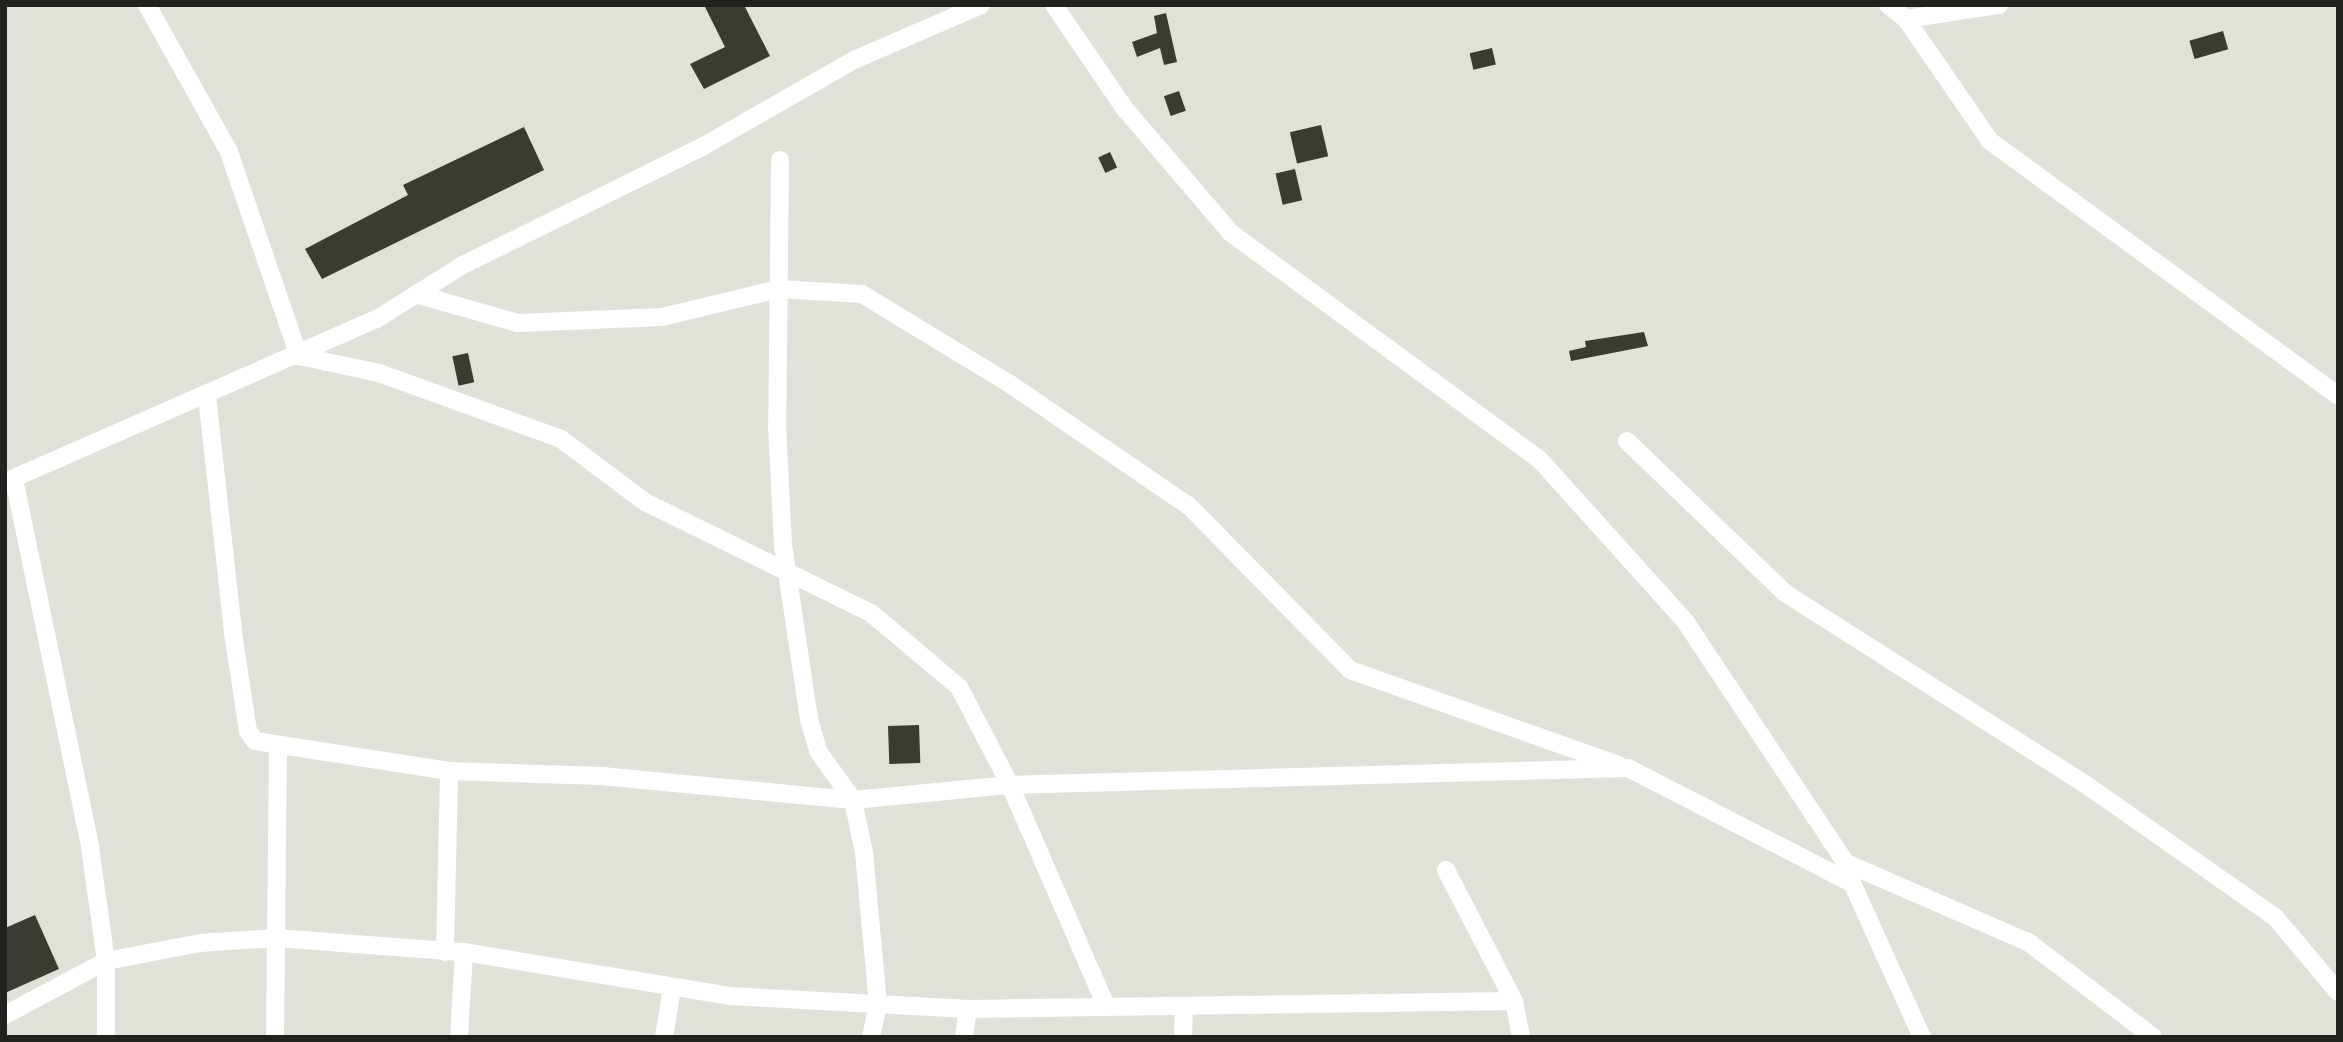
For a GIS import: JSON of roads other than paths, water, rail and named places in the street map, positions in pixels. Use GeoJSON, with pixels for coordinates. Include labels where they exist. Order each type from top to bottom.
{"type":"FeatureCollection","features":[{"type":"Feature","properties":{"kind":"street"},"geometry":{"type":"LineString","coordinates":[[147,5],[229,152],[299,356]]}},
{"type":"Feature","properties":{"kind":"street"},"geometry":{"type":"LineString","coordinates":[[106,1037],[106,961],[89,847],[10,481],[299,356],[702,147],[854,60],[981,5]]}},
{"type":"Feature","properties":{"kind":"street"},"geometry":{"type":"LineString","coordinates":[[1054,5],[1125,109],[1231,233],[1539,460],[1685,621],[1846,863],[1852,883],[1922,1037]]}},
{"type":"Feature","properties":{"kind":"street"},"geometry":{"type":"LineString","coordinates":[[1888,5],[1906,19],[1990,141],[2338,396]]}},
{"type":"Feature","properties":{"kind":"street"},"geometry":{"type":"LineString","coordinates":[[1906,19],[1999,5]]}},
{"type":"Feature","properties":{"kind":"street"},"geometry":{"type":"LineString","coordinates":[[780,160],[777,426],[786,570],[799,679],[818,751],[853,800],[878,1004],[871,1037]]}},
{"type":"Feature","properties":{"kind":"street"},"geometry":{"type":"LineString","coordinates":[[416,295],[518,323],[662,317],[779,289],[862,294],[1007,382],[1189,506],[1350,670],[1628,768],[1852,883]]}},
{"type":"Feature","properties":{"kind":"street"},"geometry":{"type":"LineString","coordinates":[[299,356],[379,373],[561,439],[645,502],[871,612],[959,687],[1010,785],[1106,1006]]}},
{"type":"Feature","properties":{"kind":"street"},"geometry":{"type":"LineString","coordinates":[[207,396],[248,732],[278,748],[449,771],[602,776],[853,800],[1010,785],[1628,768]]}},
{"type":"Feature","properties":{"kind":"street"},"geometry":{"type":"LineString","coordinates":[[1627,441],[1785,593],[2085,784],[2275,917],[2338,992]]}},
{"type":"Feature","properties":{"kind":"street"},"geometry":{"type":"LineString","coordinates":[[275,1037],[278,748]]}},
{"type":"Feature","properties":{"kind":"street"},"geometry":{"type":"LineString","coordinates":[[445,952],[449,771]]}},
{"type":"Feature","properties":{"kind":"street"},"geometry":{"type":"LineString","coordinates":[[1846,863],[2028,942],[2153,1037]]}},
{"type":"Feature","properties":{"kind":"street"},"geometry":{"type":"LineString","coordinates":[[1446,870],[1514,1001],[1521,1037]]}},
{"type":"Feature","properties":{"kind":"street"},"geometry":{"type":"LineString","coordinates":[[5,1015],[106,961],[200,943],[276,938],[464,952],[672,988],[968,1009],[1106,1006],[1184,1011],[1514,1001]]}},
{"type":"Feature","properties":{"kind":"street"},"geometry":{"type":"LineString","coordinates":[[459,1037],[464,952]]}},
{"type":"Feature","properties":{"kind":"street"},"geometry":{"type":"LineString","coordinates":[[664,1037],[672,988]]}},
{"type":"Feature","properties":{"kind":"street"},"geometry":{"type":"LineString","coordinates":[[964,1037],[968,1009]]}},
{"type":"Feature","properties":{"kind":"street"},"geometry":{"type":"LineString","coordinates":[[1183,1037],[1184,1011]]}}]}
